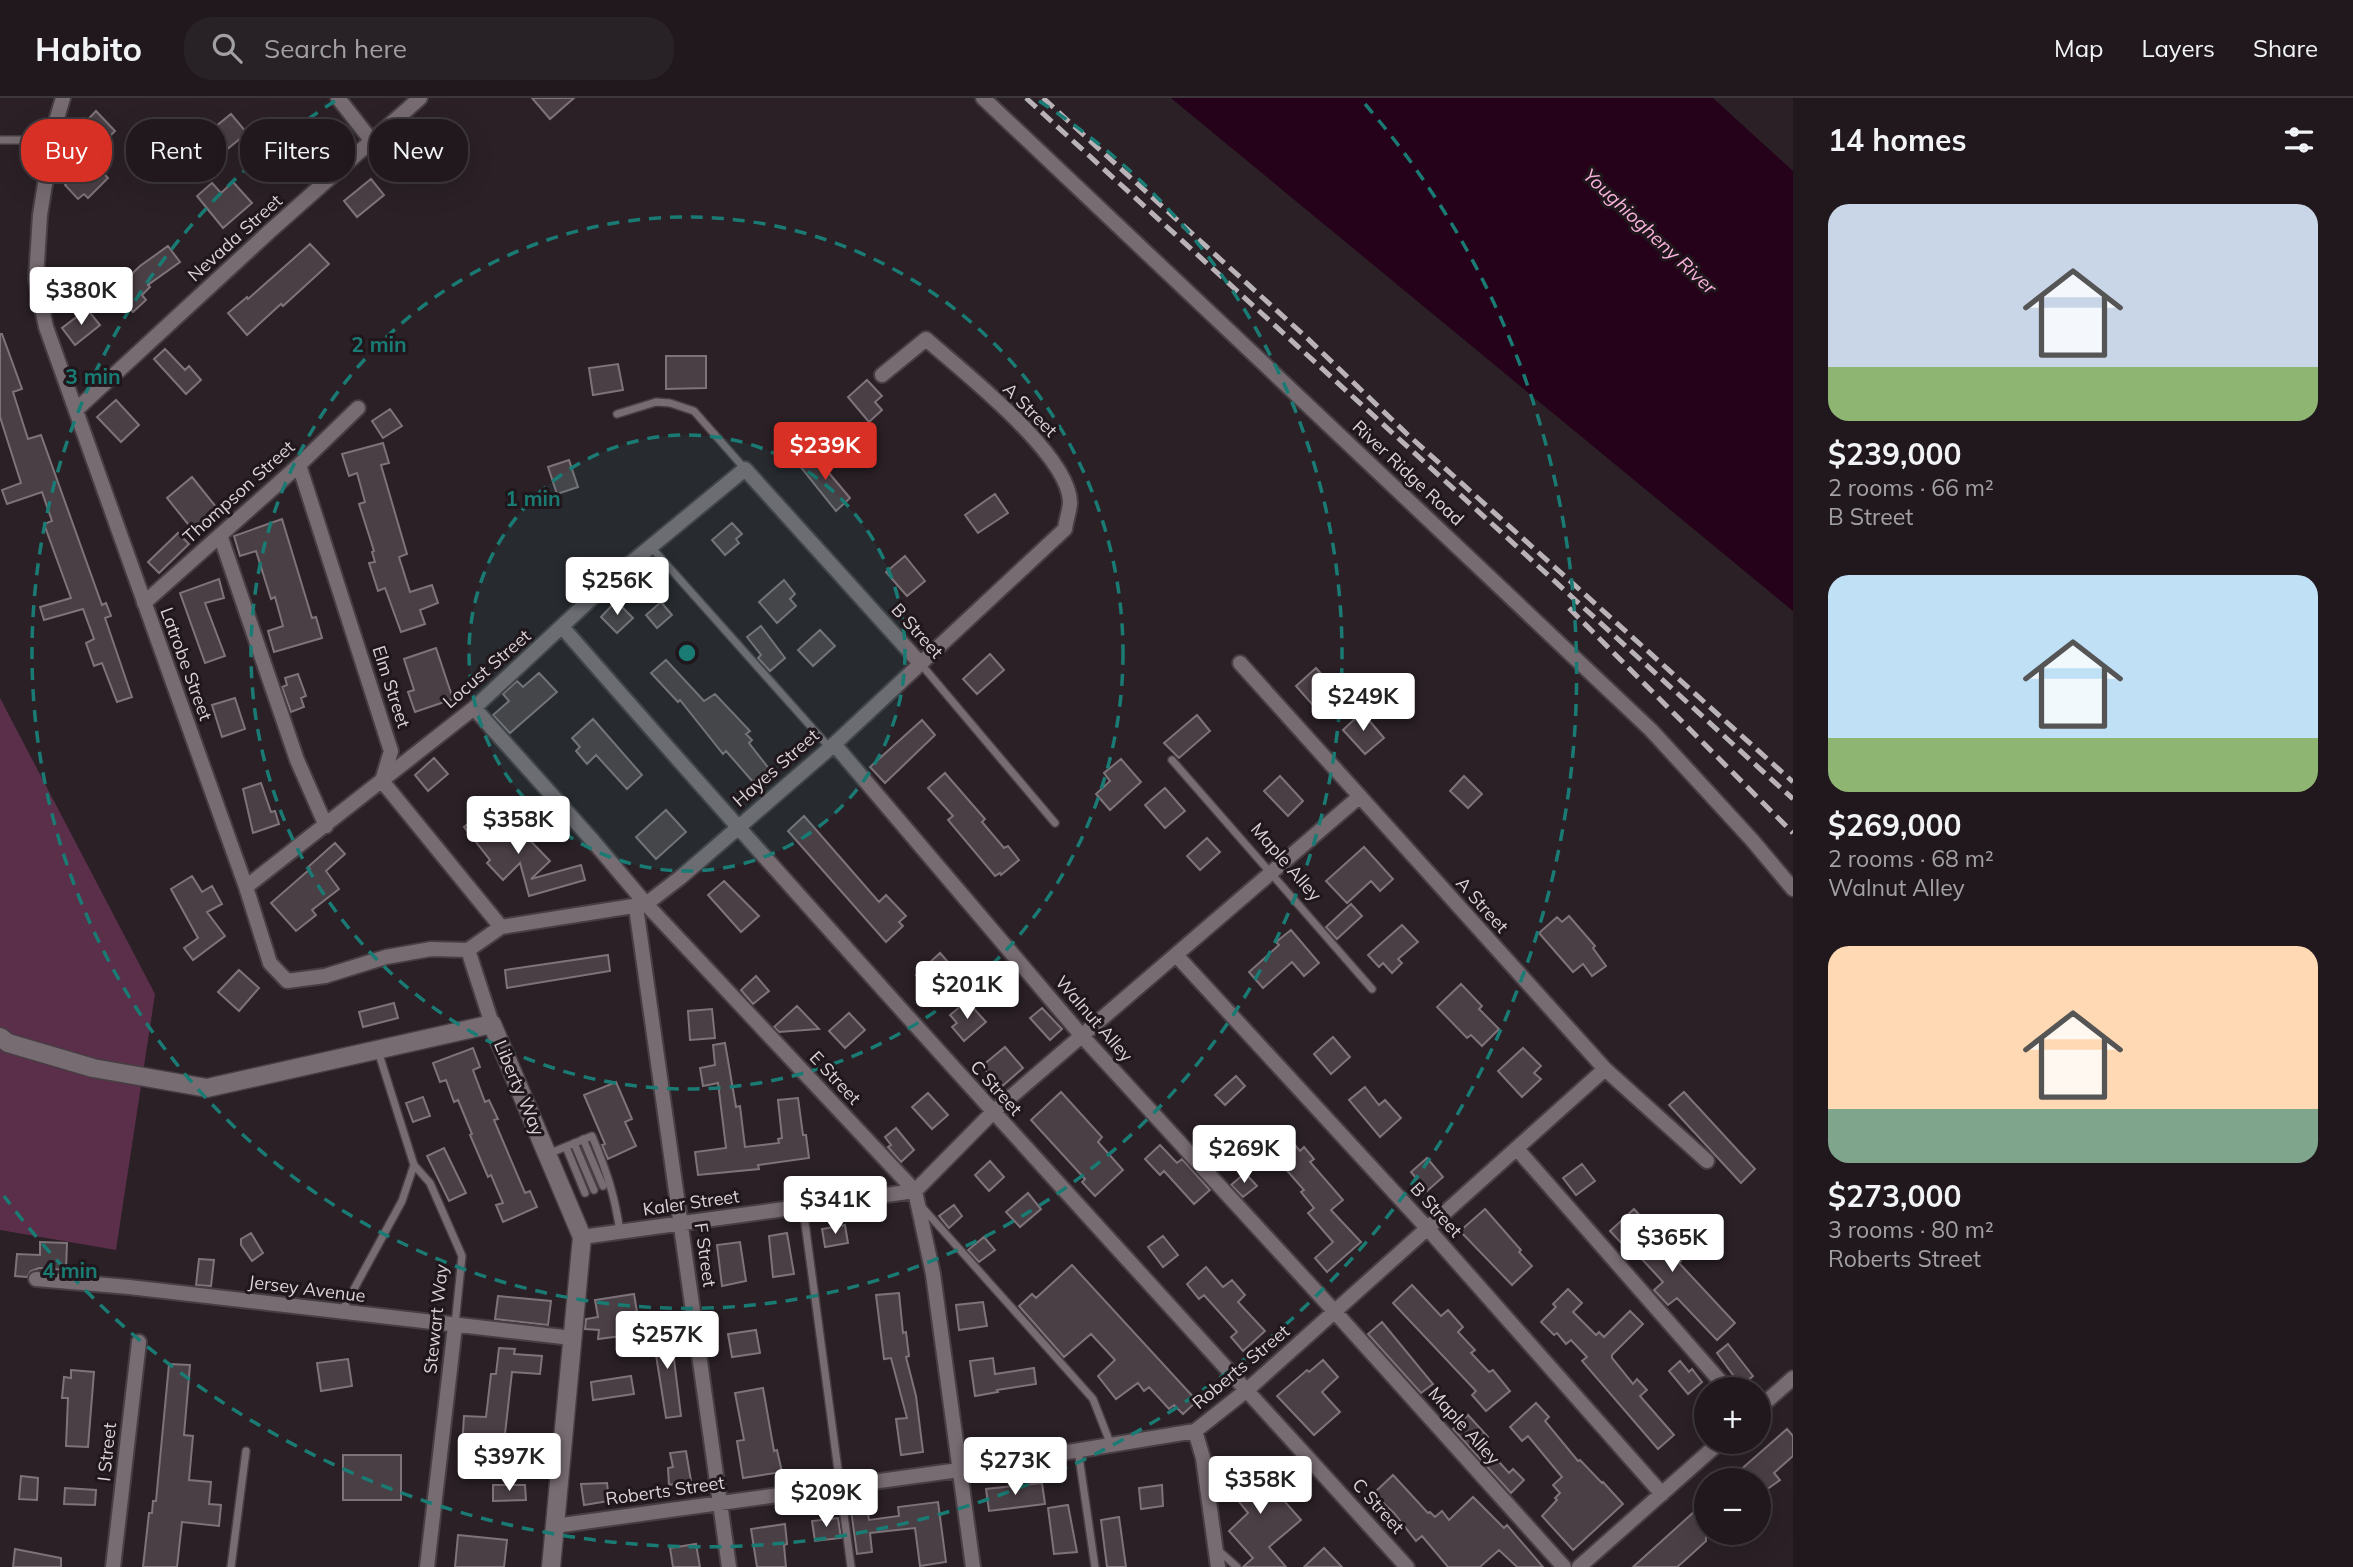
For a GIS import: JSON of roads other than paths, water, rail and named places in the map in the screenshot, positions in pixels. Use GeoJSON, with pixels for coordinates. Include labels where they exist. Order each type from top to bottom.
{"type":"FeatureCollection","features":[{"type":"Feature","properties":{"kind":"street","name":"Latrobe Street"},"geometry":{"type":"LineString","coordinates":[[58,119],[63,98]]}},
{"type":"Feature","properties":{"kind":"street"},"geometry":{"type":"LineString","coordinates":[[338,98],[369,136]]}},
{"type":"Feature","properties":{"kind":"street","name":"Nevada Street"},"geometry":{"type":"LineString","coordinates":[[396,119],[420,98]]}},
{"type":"Feature","properties":{"kind":"street","name":"River Ridge Road"},"geometry":{"type":"LineString","coordinates":[[983,98],[1651,730],[1793,889]]}},
{"type":"Feature","properties":{"kind":"street","name":"Nevada Street"},"geometry":{"type":"LineString","coordinates":[[77,409],[369,143]]}},
{"type":"Feature","properties":{"kind":"street","name":"Latrobe Street"},"geometry":{"type":"LineString","coordinates":[[45,182],[40,215],[36,279],[46,327],[246,887],[270,963],[287,981],[325,976],[386,957],[431,949],[468,950]]}},
{"type":"Feature","properties":{"kind":"street","name":"A Street"},"geometry":{"type":"LineString","coordinates":[[882,375],[926,339],[1026,429],[1061,472],[1070,501],[1065,528]]}},
{"type":"Feature","properties":{"kind":"street","name":"Thompson Street"},"geometry":{"type":"LineString","coordinates":[[144,603],[299,465],[358,408]]}},
{"type":"Feature","properties":{"kind":"street","name":"Elm Street"},"geometry":{"type":"LineString","coordinates":[[299,465],[391,751],[382,781]]}},
{"type":"Feature","properties":{"kind":"street","name":"Locust Street"},"geometry":{"type":"LineString","coordinates":[[246,887],[474,708],[563,628],[620,572],[745,469]]}},
{"type":"Feature","properties":{"kind":"street","name":"B Street"},"geometry":{"type":"LineString","coordinates":[[745,469],[920,663]]}},
{"type":"Feature","properties":{"kind":"street","name":"Hayes Street"},"geometry":{"type":"LineString","coordinates":[[468,950],[501,927],[641,905],[681,877],[832,746],[1065,528]]}},
{"type":"Feature","properties":{"kind":"street"},"geometry":{"type":"LineString","coordinates":[[220,535],[298,760],[326,826]]}},
{"type":"Feature","properties":{"kind":"street","name":"C Street"},"geometry":{"type":"LineString","coordinates":[[563,628],[992,1113],[1407,1567]]}},
{"type":"Feature","properties":{"kind":"street","name":"A Street"},"geometry":{"type":"LineString","coordinates":[[1240,663],[1605,1069],[1707,1161]]}},
{"type":"Feature","properties":{"kind":"street","name":"E Street"},"geometry":{"type":"LineString","coordinates":[[474,708],[593,841],[641,905],[916,1197]]}},
{"type":"Feature","properties":{"kind":"street","name":"Walnut Alley"},"geometry":{"type":"LineString","coordinates":[[832,746],[1082,1036],[1335,1312]]}},
{"type":"Feature","properties":{"kind":"street"},"geometry":{"type":"LineString","coordinates":[[382,781],[501,927]]}},
{"type":"Feature","properties":{"kind":"street"},"geometry":{"type":"LineString","coordinates":[[974,1567],[958,1470],[933,1274],[916,1197],[992,1113],[1359,797]]}},
{"type":"Feature","properties":{"kind":"street","name":"F Street"},"geometry":{"type":"LineString","coordinates":[[641,905],[681,1223],[729,1567]]}},
{"type":"Feature","properties":{"kind":"street"},"geometry":{"type":"LineString","coordinates":[[468,950],[492,1024]]}},
{"type":"Feature","properties":{"kind":"street","name":"B Street"},"geometry":{"type":"LineString","coordinates":[[1177,956],[1428,1229],[1662,1494]]}},
{"type":"Feature","properties":{"kind":"street","name":"Liberty Way"},"geometry":{"type":"LineString","coordinates":[[0,1037],[8,1042],[93,1068],[207,1088],[492,1024],[582,1237],[551,1567]]}},
{"type":"Feature","properties":{"kind":"street","name":"Roberts Street"},"geometry":{"type":"LineString","coordinates":[[555,1526],[958,1470],[1195,1431],[1247,1390],[1605,1069]]}},
{"type":"Feature","properties":{"kind":"street"},"geometry":{"type":"LineString","coordinates":[[1517,1149],[1717,1377]]}},
{"type":"Feature","properties":{"kind":"street","name":"Kaler Street"},"geometry":{"type":"LineString","coordinates":[[582,1237],[803,1208],[916,1197]]}},
{"type":"Feature","properties":{"kind":"street","name":"Jersey Avenue"},"geometry":{"type":"LineString","coordinates":[[36,1279],[129,1287],[572,1338]]}},
{"type":"Feature","properties":{"kind":"street","name":"Maple Alley"},"geometry":{"type":"LineString","coordinates":[[1335,1312],[1564,1567]]}},
{"type":"Feature","properties":{"kind":"street","name":"Stewart Way"},"geometry":{"type":"LineString","coordinates":[[427,1567],[455,1326]]}},
{"type":"Feature","properties":{"kind":"street","name":"I Street"},"geometry":{"type":"LineString","coordinates":[[113,1567],[139,1342]]}},
{"type":"Feature","properties":{"kind":"street"},"geometry":{"type":"LineString","coordinates":[[1771,1397],[1793,1378]]}},
{"type":"Feature","properties":{"kind":"street"},"geometry":{"type":"LineString","coordinates":[[1195,1431],[1203,1458],[1218,1567]]}},
{"type":"Feature","properties":{"kind":"street"},"geometry":{"type":"LineString","coordinates":[[1579,1567],[1707,1454]]}},
{"type":"Feature","properties":{"kind":"lane"},"geometry":{"type":"LineString","coordinates":[[0,141],[21,141]]}},
{"type":"Feature","properties":{"kind":"lane"},"geometry":{"type":"LineString","coordinates":[[617,414],[656,402],[670,403],[694,411],[745,469]]}},
{"type":"Feature","properties":{"kind":"lane"},"geometry":{"type":"LineString","coordinates":[[651,546],[832,746]]}},
{"type":"Feature","properties":{"kind":"lane","name":"B Street"},"geometry":{"type":"LineString","coordinates":[[920,663],[1055,823]]}},
{"type":"Feature","properties":{"kind":"lane","name":"Maple Alley"},"geometry":{"type":"LineString","coordinates":[[1172,760],[1372,989]]}},
{"type":"Feature","properties":{"kind":"lane","name":"Stewart Way"},"geometry":{"type":"LineString","coordinates":[[378,1050],[414,1164],[430,1183],[462,1256],[455,1326]]}},
{"type":"Feature","properties":{"kind":"lane"},"geometry":{"type":"LineString","coordinates":[[547,1154],[592,1136],[606,1184],[615,1198],[620,1232]]}},
{"type":"Feature","properties":{"kind":"lane"},"geometry":{"type":"LineString","coordinates":[[574,1143],[594,1190]]}},
{"type":"Feature","properties":{"kind":"lane"},"geometry":{"type":"LineString","coordinates":[[566,1147],[585,1193]]}},
{"type":"Feature","properties":{"kind":"lane"},"geometry":{"type":"LineString","coordinates":[[341,1312],[402,1201],[414,1164]]}},
{"type":"Feature","properties":{"kind":"lane"},"geometry":{"type":"LineString","coordinates":[[567,1201],[606,1184]]}},
{"type":"Feature","properties":{"kind":"lane"},"geometry":{"type":"LineString","coordinates":[[916,1197],[1093,1399],[1111,1445]]}},
{"type":"Feature","properties":{"kind":"lane"},"geometry":{"type":"LineString","coordinates":[[803,1208],[851,1567]]}},
{"type":"Feature","properties":{"kind":"lane"},"geometry":{"type":"LineString","coordinates":[[1078,1450],[1095,1567]]}},
{"type":"Feature","properties":{"kind":"lane"},"geometry":{"type":"LineString","coordinates":[[231,1567],[246,1451]]}},
{"type":"Feature","properties":{"kind":"lane"},"geometry":{"type":"LineString","coordinates":[[1215,1548],[1237,1567]]}},
{"type":"Feature","properties":{"kind":"water","name":"Youghiogheny River"},"geometry":{"type":"Polygon","coordinates":[[[1171,98],[1713,98],[1793,171],[1793,611],[1171,98]]]}},
{"type":"Feature","properties":{"kind":"railway"},"geometry":{"type":"LineString","coordinates":[[1026,98],[1793,799]]}},
{"type":"Feature","properties":{"kind":"railway"},"geometry":{"type":"LineString","coordinates":[[1043,98],[1307,338],[1407,434],[1793,782]]}},
{"type":"Feature","properties":{"kind":"railway"},"geometry":{"type":"LineString","coordinates":[[1569,608],[1793,833]]}}]}
